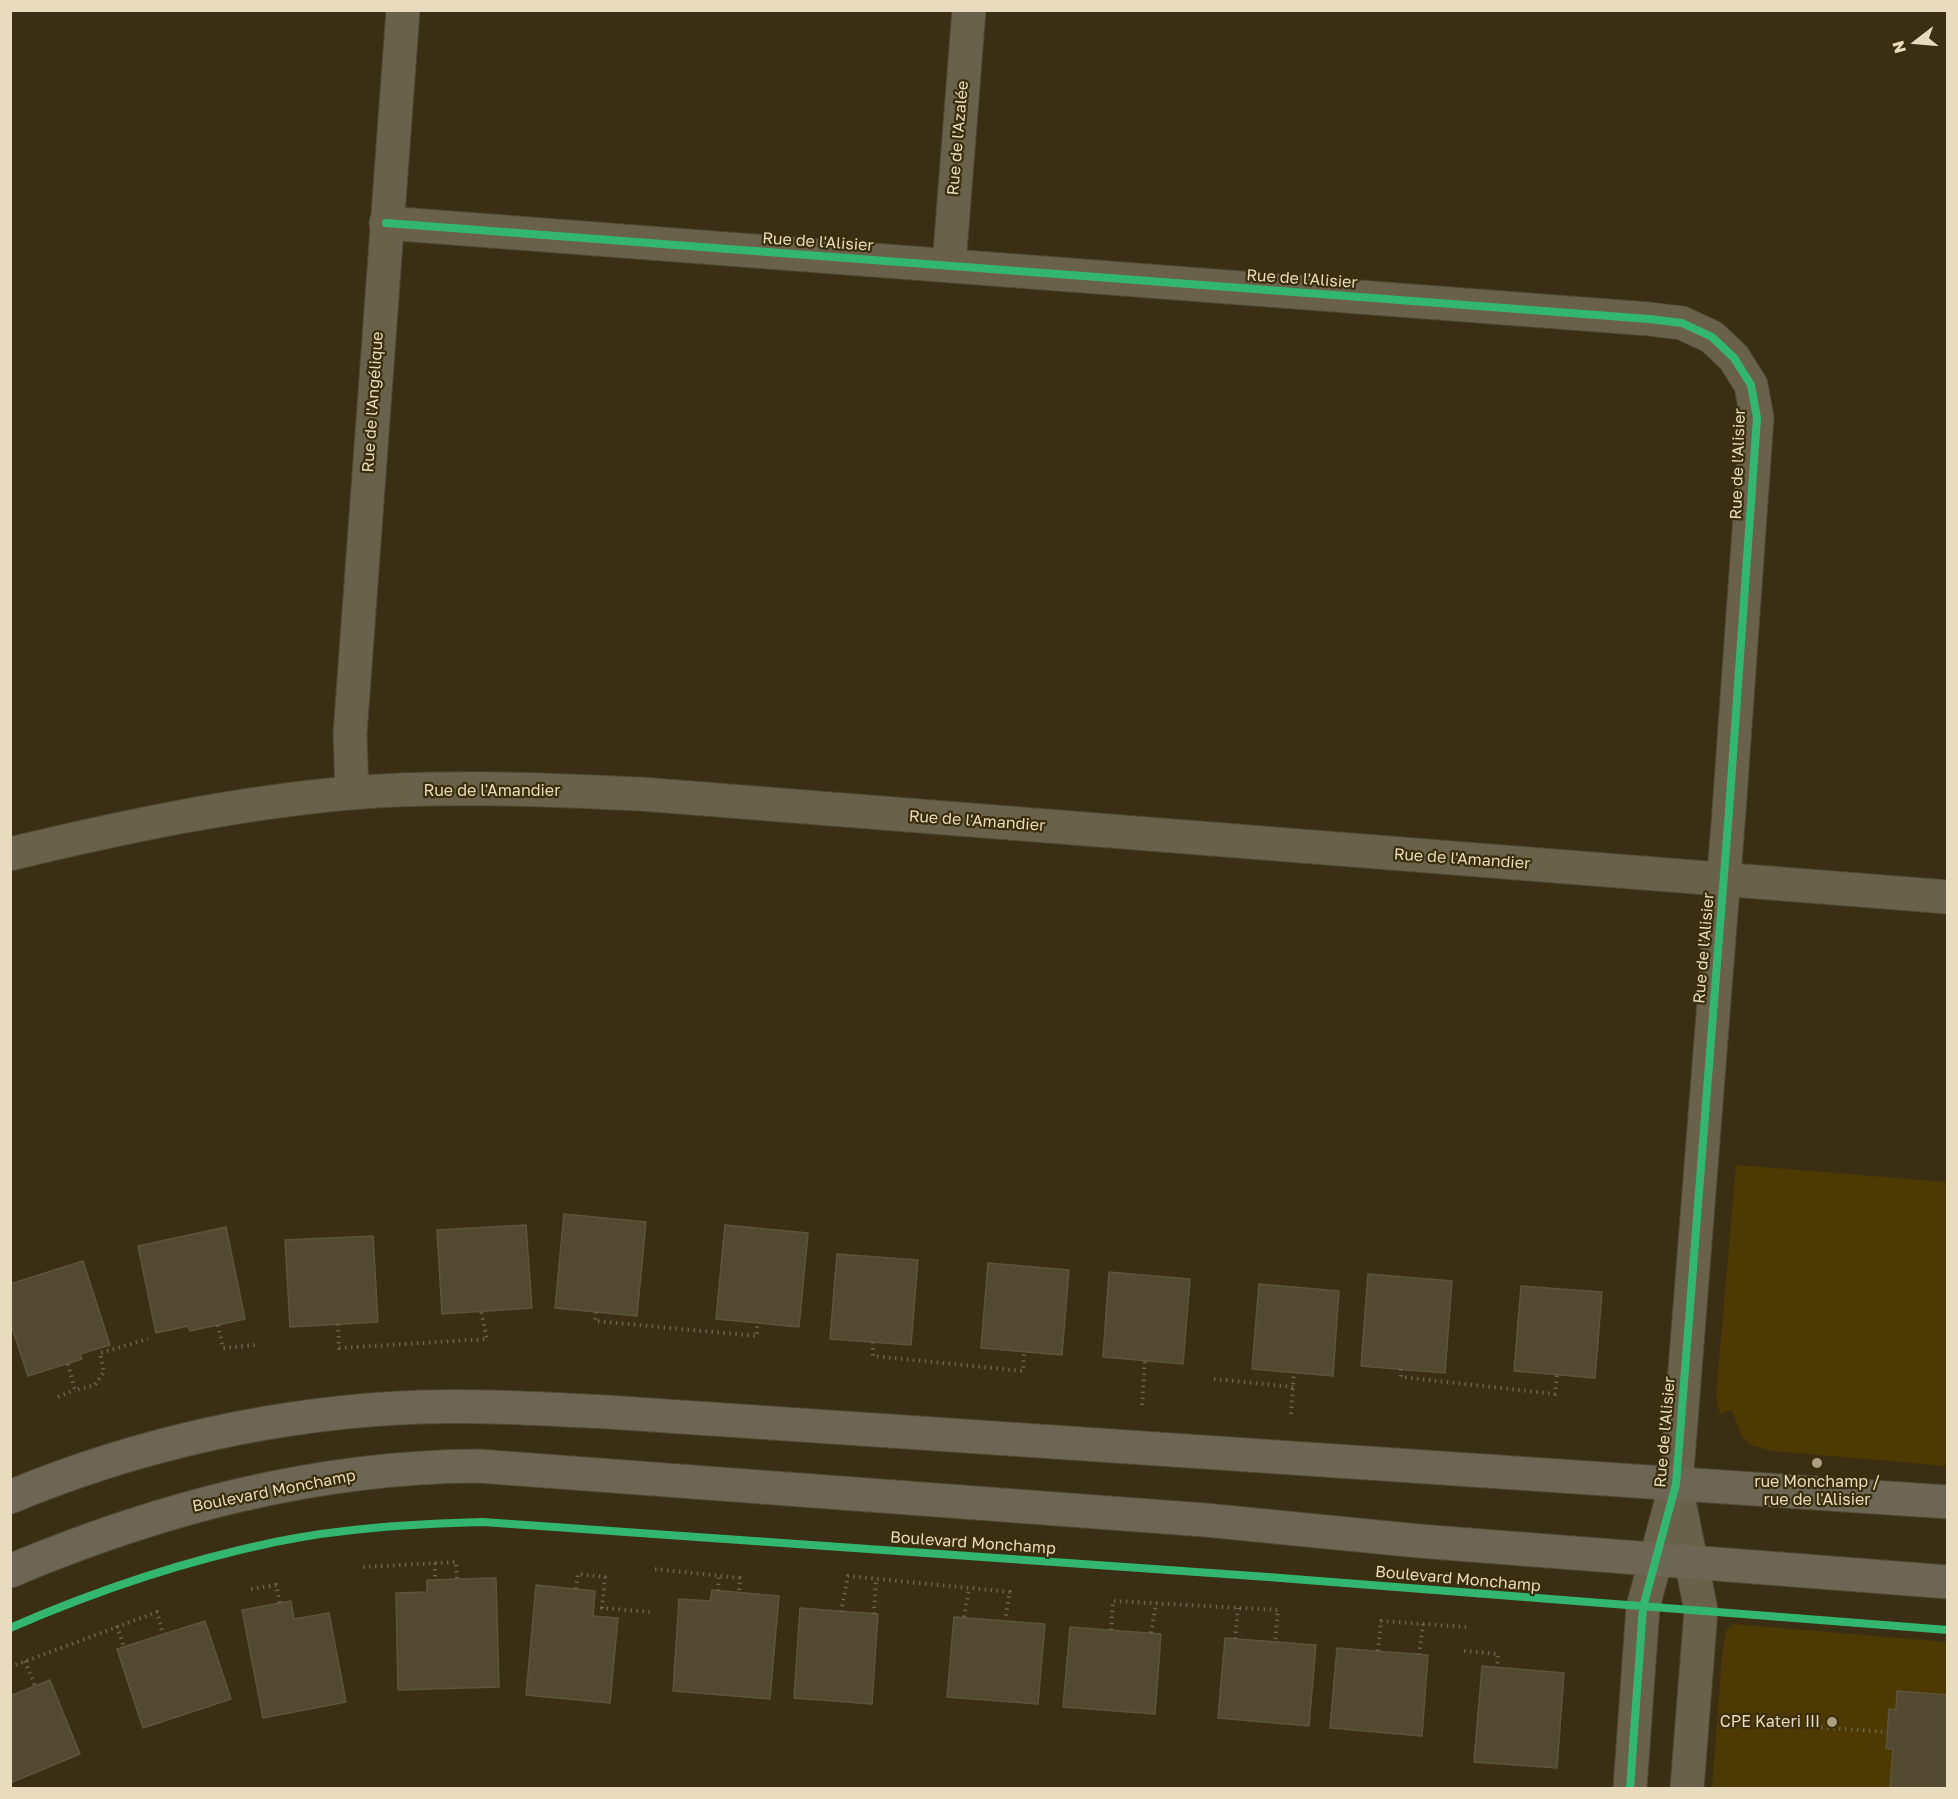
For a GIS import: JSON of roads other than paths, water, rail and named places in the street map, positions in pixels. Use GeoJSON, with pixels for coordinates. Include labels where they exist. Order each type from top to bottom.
{"type":"FeatureCollection","features":[{"type":"Feature","properties":{"kind":"street","name":"Rue de l'Angélique"},"geometry":{"type":"LineString","coordinates":[[352,793],[350,734],[403,10]]}},
{"type":"Feature","properties":{"kind":"street","name":"Rue de l'Azalée"},"geometry":{"type":"LineString","coordinates":[[949,265],[969,10]]}},
{"type":"Feature","properties":{"kind":"street","name":"Rue de l'Alisier"},"geometry":{"type":"LineString","coordinates":[[386,223],[1649,319],[1682,323],[1712,336],[1734,358],[1751,385],[1757,418],[1676,1484],[1643,1607],[1630,1788]]}},
{"type":"Feature","properties":{"kind":"street","name":"Rue de l'Amandier"},"geometry":{"type":"LineString","coordinates":[[10,854],[157,821],[285,800],[352,793],[541,790],[641,794],[1947,897]]}},
{"type":"Feature","properties":{"kind":"street"},"geometry":{"type":"LineString","coordinates":[[10,1497],[118,1459],[235,1429],[291,1419],[430,1407],[608,1412],[1947,1502]]}},
{"type":"Feature","properties":{"kind":"street","name":"Boulevard Monchamp"},"geometry":{"type":"LineString","coordinates":[[10,1571],[93,1537],[157,1516],[222,1499],[323,1477],[435,1467],[569,1472],[1947,1582]]}},
{"type":"Feature","properties":{"kind":"street","name":"Rue de l'Alisier"},"geometry":{"type":"LineString","coordinates":[[1676,1484],[1701,1610],[1687,1788]]}},
{"type":"Feature","properties":{"kind":"place","name":"rue Monchamp / rue de l'Alisier"},"geometry":{"type":"Point","coordinates":[1817,1463]}},
{"type":"Feature","properties":{"kind":"place","name":"CPE Kateri III"},"geometry":{"type":"Point","coordinates":[1832,1722]}}]}
